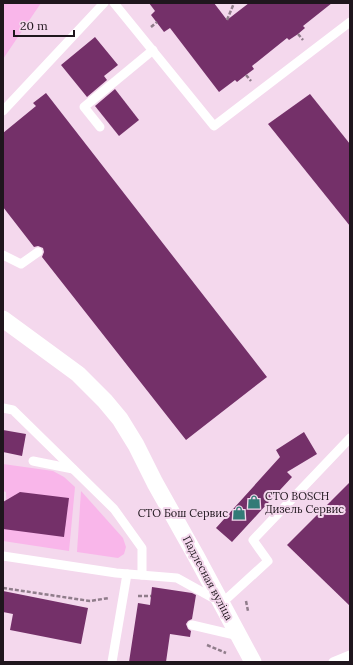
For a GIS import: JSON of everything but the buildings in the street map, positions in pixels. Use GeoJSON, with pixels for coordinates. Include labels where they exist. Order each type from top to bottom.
{"type":"FeatureCollection","features":[{"type":"Feature","properties":{"kind":"street","name":"Падлесная вуліца"},"geometry":{"type":"LineString","coordinates":[[3,319],[78,374],[94,389],[120,419],[136,445],[253,662]]}},
{"type":"Feature","properties":{"kind":"lane"},"geometry":{"type":"LineString","coordinates":[[3,111],[104,3]]}},
{"type":"Feature","properties":{"kind":"lane"},"geometry":{"type":"LineString","coordinates":[[114,3],[214,126],[350,22]]}},
{"type":"Feature","properties":{"kind":"lane"},"geometry":{"type":"LineString","coordinates":[[100,127],[84,107],[153,50]]}},
{"type":"Feature","properties":{"kind":"lane"},"geometry":{"type":"LineString","coordinates":[[3,255],[21,264],[38,252]]}},
{"type":"Feature","properties":{"kind":"lane"},"geometry":{"type":"LineString","coordinates":[[3,408],[13,410],[114,509],[142,548],[142,575]]}},
{"type":"Feature","properties":{"kind":"lane"},"geometry":{"type":"LineString","coordinates":[[3,556],[127,574],[176,578],[222,603],[268,561],[253,540],[350,438]]}},
{"type":"Feature","properties":{"kind":"lane"},"geometry":{"type":"LineString","coordinates":[[33,461],[73,469]]}},
{"type":"Feature","properties":{"kind":"lane"},"geometry":{"type":"LineString","coordinates":[[112,662],[127,574]]}},
{"type":"Feature","properties":{"kind":"lane"},"geometry":{"type":"LineString","coordinates":[[192,625],[239,636]]}},
{"type":"Feature","properties":{"kind":"lane"},"geometry":{"type":"LineString","coordinates":[[333,662],[350,655]]}},
{"type":"Feature","properties":{"kind":"path"},"geometry":{"type":"LineString","coordinates":[[227,20],[234,3]]}},
{"type":"Feature","properties":{"kind":"path"},"geometry":{"type":"LineString","coordinates":[[298,34],[304,42]]}},
{"type":"Feature","properties":{"kind":"path"},"geometry":{"type":"LineString","coordinates":[[246,75],[252,82]]}},
{"type":"Feature","properties":{"kind":"path"},"geometry":{"type":"LineString","coordinates":[[3,588],[90,600],[151,596]]}},
{"type":"Feature","properties":{"kind":"shaded area"},"geometry":{"type":"Polygon","coordinates":[[[3,3],[41,3],[3,59],[3,3]]]}},
{"type":"Feature","properties":{"kind":"shaded area"},"geometry":{"type":"Polygon","coordinates":[[[3,464],[53,471],[64,477],[75,487],[69,551],[3,541],[6,492],[3,491],[3,464]]]}},
{"type":"Feature","properties":{"kind":"shaded area"},"geometry":{"type":"Polygon","coordinates":[[[81,491],[123,538],[126,547],[124,554],[118,558],[77,552],[81,491]]]}},
{"type":"Feature","properties":{"kind":"place","name":"СТО BOSCH Дизель Сервис"},"geometry":{"type":"Point","coordinates":[254,502]}},
{"type":"Feature","properties":{"kind":"place","name":"СТО Бош Сервис"},"geometry":{"type":"Point","coordinates":[239,513]}}]}
